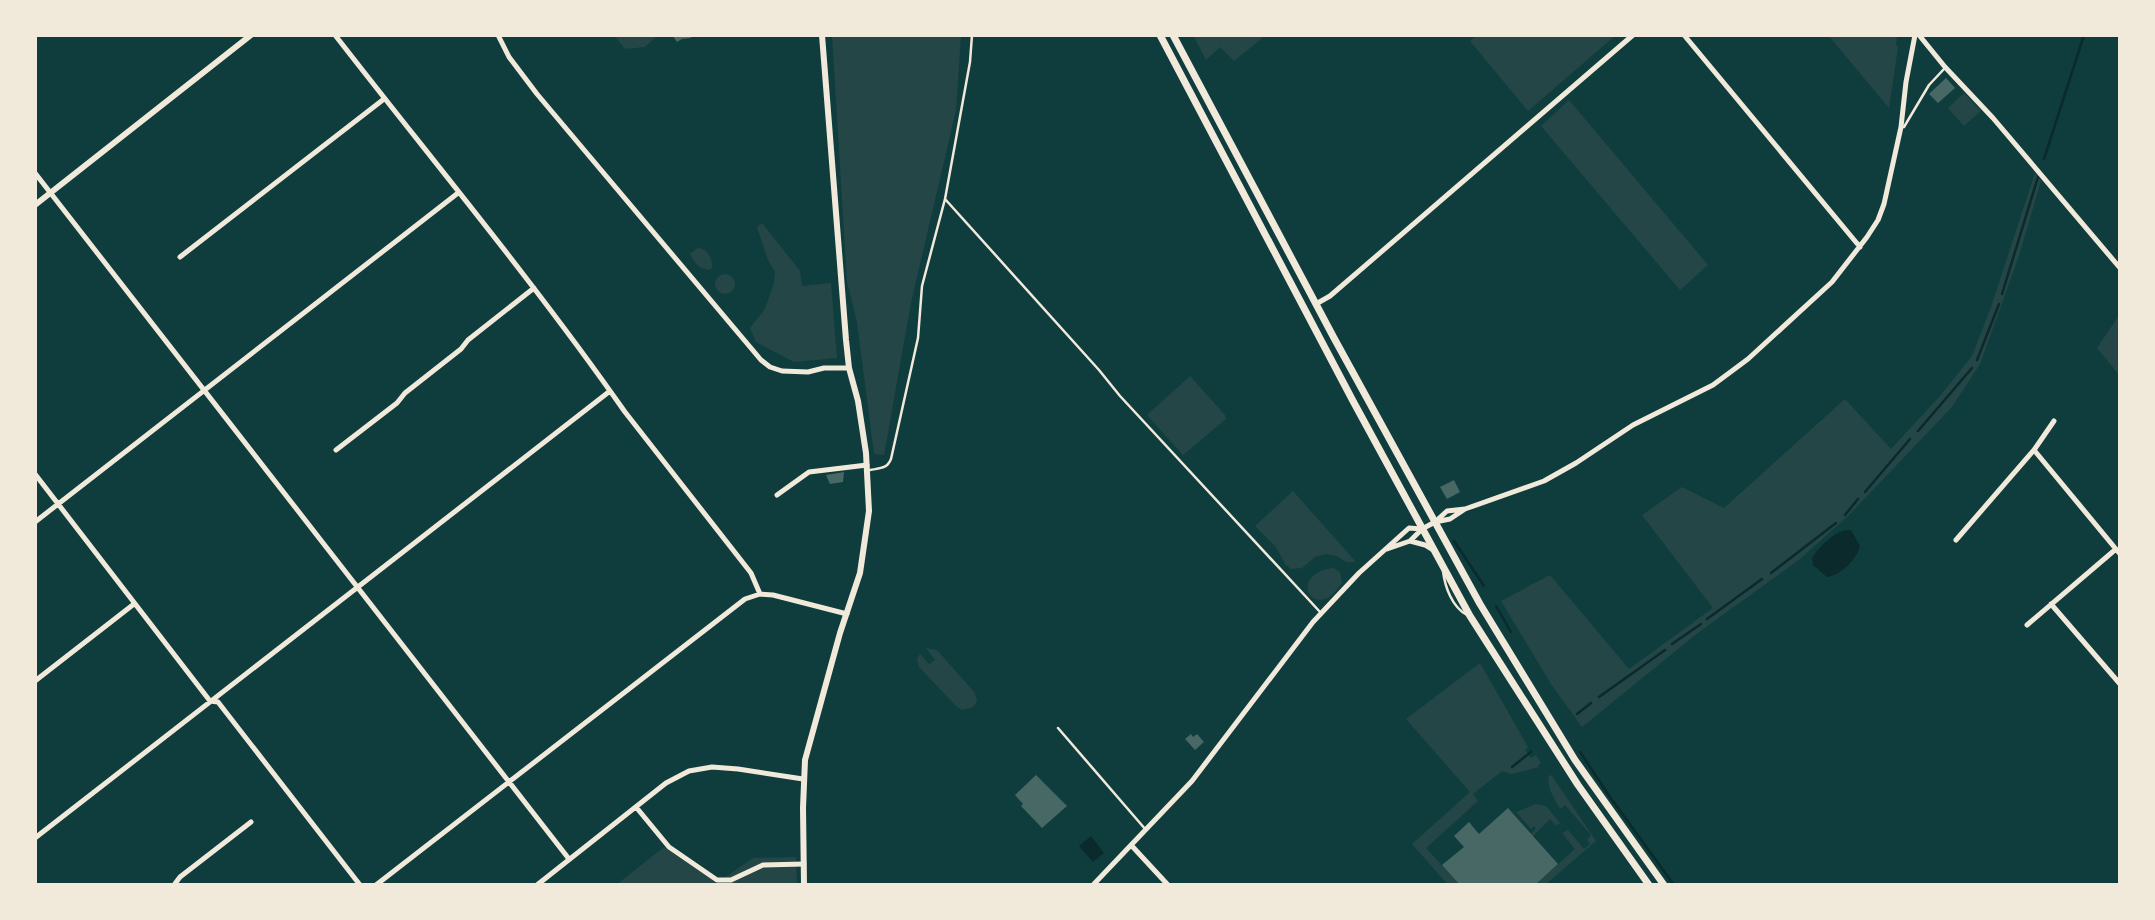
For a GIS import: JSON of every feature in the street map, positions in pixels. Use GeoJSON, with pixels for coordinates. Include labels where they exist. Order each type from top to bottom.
{"type":"FeatureCollection","features":[{"type":"Feature","properties":{"kind":"main road"},"geometry":{"type":"LineString","coordinates":[[1160,35],[1442,568],[1571,775],[1649,885]]}},
{"type":"Feature","properties":{"kind":"main road"},"geometry":{"type":"LineString","coordinates":[[1173,35],[1316,304],[1494,628],[1575,760],[1664,885]]}},
{"type":"Feature","properties":{"kind":"street"},"geometry":{"type":"LineString","coordinates":[[35,205],[251,35]]}},
{"type":"Feature","properties":{"kind":"street"},"geometry":{"type":"LineString","coordinates":[[335,35],[534,288],[751,573],[760,594]]}},
{"type":"Feature","properties":{"kind":"street"},"geometry":{"type":"LineString","coordinates":[[498,35],[509,57],[537,94],[761,360],[782,371],[808,372],[824,368],[849,368]]}},
{"type":"Feature","properties":{"kind":"street"},"geometry":{"type":"LineString","coordinates":[[804,885],[803,779],[808,749],[863,558],[869,511],[867,468],[858,401],[849,368],[834,209],[822,35]]}},
{"type":"Feature","properties":{"kind":"street"},"geometry":{"type":"LineString","coordinates":[[1316,304],[1330,296],[1633,35]]}},
{"type":"Feature","properties":{"kind":"street"},"geometry":{"type":"LineString","coordinates":[[1684,35],[1860,247]]}},
{"type":"Feature","properties":{"kind":"street"},"geometry":{"type":"LineString","coordinates":[[1385,550],[1410,541],[1447,511],[1465,509],[1544,481],[1633,425],[1720,381],[1816,298],[1842,271],[1878,220],[1901,127],[1906,82],[1917,35]]}},
{"type":"Feature","properties":{"kind":"street"},"geometry":{"type":"LineString","coordinates":[[1917,35],[1993,118],[2120,268]]}},
{"type":"Feature","properties":{"kind":"street"},"geometry":{"type":"LineString","coordinates":[[180,257],[384,99]]}},
{"type":"Feature","properties":{"kind":"street"},"geometry":{"type":"LineString","coordinates":[[35,173],[569,859]]}},
{"type":"Feature","properties":{"kind":"street"},"geometry":{"type":"LineString","coordinates":[[35,522],[458,192]]}},
{"type":"Feature","properties":{"kind":"street"},"geometry":{"type":"LineString","coordinates":[[336,450],[397,403],[405,393],[461,349],[468,340],[534,288]]}},
{"type":"Feature","properties":{"kind":"street"},"geometry":{"type":"LineString","coordinates":[[35,838],[610,391]]}},
{"type":"Feature","properties":{"kind":"street"},"geometry":{"type":"LineString","coordinates":[[1956,540],[2034,450],[2054,421]]}},
{"type":"Feature","properties":{"kind":"street"},"geometry":{"type":"LineString","coordinates":[[2027,625],[2118,551],[2034,450]]}},
{"type":"Feature","properties":{"kind":"street"},"geometry":{"type":"LineString","coordinates":[[777,495],[809,472],[867,468]]}},
{"type":"Feature","properties":{"kind":"street"},"geometry":{"type":"LineString","coordinates":[[35,474],[210,701],[218,702],[360,885]]}},
{"type":"Feature","properties":{"kind":"street"},"geometry":{"type":"LineString","coordinates":[[1094,885],[1192,781],[1321,613],[1409,527],[1422,529]]}},
{"type":"Feature","properties":{"kind":"street"},"geometry":{"type":"LineString","coordinates":[[1410,541],[1433,550]]}},
{"type":"Feature","properties":{"kind":"street"},"geometry":{"type":"LineString","coordinates":[[376,885],[745,598],[760,594],[780,597],[847,614]]}},
{"type":"Feature","properties":{"kind":"street"},"geometry":{"type":"LineString","coordinates":[[35,681],[134,604]]}},
{"type":"Feature","properties":{"kind":"street"},"geometry":{"type":"LineString","coordinates":[[2052,604],[2120,684]]}},
{"type":"Feature","properties":{"kind":"street"},"geometry":{"type":"LineString","coordinates":[[537,885],[666,783],[689,771],[724,767],[803,779]]}},
{"type":"Feature","properties":{"kind":"street"},"geometry":{"type":"LineString","coordinates":[[636,807],[669,847],[717,880],[731,880],[763,865],[804,864]]}},
{"type":"Feature","properties":{"kind":"street"},"geometry":{"type":"LineString","coordinates":[[174,885],[180,877],[251,822]]}},
{"type":"Feature","properties":{"kind":"street"},"geometry":{"type":"LineString","coordinates":[[1131,845],[1168,885]]}},
{"type":"Feature","properties":{"kind":"lane"},"geometry":{"type":"LineString","coordinates":[[867,468],[883,468],[891,459],[918,338],[922,286],[945,199],[970,62],[972,35]]}},
{"type":"Feature","properties":{"kind":"lane"},"geometry":{"type":"LineString","coordinates":[[1901,127],[1904,127],[1929,85],[1945,67]]}},
{"type":"Feature","properties":{"kind":"lane"},"geometry":{"type":"LineString","coordinates":[[945,199],[1099,370],[1119,396],[1321,613]]}},
{"type":"Feature","properties":{"kind":"lane"},"geometry":{"type":"LineString","coordinates":[[1058,728],[1146,830]]}},
{"type":"Feature","properties":{"kind":"shaded area"},"geometry":{"type":"Polygon","coordinates":[[[614,35],[658,35],[645,47],[625,49],[614,35]]]}},
{"type":"Feature","properties":{"kind":"shaded area"},"geometry":{"type":"Polygon","coordinates":[[[832,35],[961,35],[956,110],[911,303],[884,455],[874,454],[857,322],[847,282],[832,35]]]}},
{"type":"Feature","properties":{"kind":"shaded area"},"geometry":{"type":"Polygon","coordinates":[[[1193,35],[1266,35],[1234,61],[1220,47],[1206,60],[1193,35]]]}},
{"type":"Feature","properties":{"kind":"shaded area"},"geometry":{"type":"Polygon","coordinates":[[[1477,35],[1616,35],[1528,111],[1470,41],[1477,35]]]}},
{"type":"Feature","properties":{"kind":"shaded area"},"geometry":{"type":"Polygon","coordinates":[[[1828,35],[1897,35],[1898,47],[1889,108],[1828,35]]]}},
{"type":"Feature","properties":{"kind":"shaded area"},"geometry":{"type":"Polygon","coordinates":[[[1964,93],[1981,111],[1964,126],[1948,108],[1964,93]]]}},
{"type":"Feature","properties":{"kind":"shaded area"},"geometry":{"type":"Polygon","coordinates":[[[1569,100],[1708,265],[1680,290],[1541,126],[1569,100]]]}},
{"type":"Feature","properties":{"kind":"shaded area"},"geometry":{"type":"Polygon","coordinates":[[[2035,173],[2041,181],[2019,256],[1980,364],[1952,407],[1848,516],[1800,559],[1699,632],[1582,727],[1551,684],[1501,601],[1550,575],[1629,669],[1713,608],[1642,515],[1682,487],[1724,508],[1845,399],[1891,449],[1940,396],[1972,356],[2035,173]]]}},
{"type":"Feature","properties":{"kind":"shaded area"},"geometry":{"type":"Polygon","coordinates":[[[762,223],[800,271],[802,286],[831,283],[837,358],[794,362],[756,342],[750,328],[765,309],[775,272],[757,227],[762,223]]]}},
{"type":"Feature","properties":{"kind":"shaded area"},"geometry":{"type":"Polygon","coordinates":[[[698,248],[705,250],[711,258],[712,268],[709,270],[697,265],[690,254],[698,248]]]}},
{"type":"Feature","properties":{"kind":"shaded area"},"geometry":{"type":"Polygon","coordinates":[[[725,274],[732,277],[735,284],[732,291],[725,294],[718,291],[715,284],[718,277],[725,274]]]}},
{"type":"Feature","properties":{"kind":"shaded area"},"geometry":{"type":"Polygon","coordinates":[[[2120,314],[2120,376],[2097,348],[2120,314]]]}},
{"type":"Feature","properties":{"kind":"shaded area"},"geometry":{"type":"Polygon","coordinates":[[[1190,376],[1226,419],[1183,455],[1147,415],[1190,376]]]}},
{"type":"Feature","properties":{"kind":"shaded area"},"geometry":{"type":"Polygon","coordinates":[[[1293,491],[1356,562],[1346,562],[1337,556],[1326,554],[1315,557],[1302,568],[1291,569],[1285,564],[1276,547],[1255,526],[1293,491]]]}},
{"type":"Feature","properties":{"kind":"shaded area"},"geometry":{"type":"Polygon","coordinates":[[[1845,530],[1851,530],[1860,546],[1852,561],[1843,570],[1827,577],[1813,565],[1812,558],[1826,541],[1845,530]]]}},
{"type":"Feature","properties":{"kind":"shaded area"},"geometry":{"type":"Polygon","coordinates":[[[1333,568],[1340,572],[1342,583],[1328,598],[1318,600],[1309,593],[1309,582],[1321,571],[1333,568]]]}},
{"type":"Feature","properties":{"kind":"shaded area"},"geometry":{"type":"Polygon","coordinates":[[[926,648],[937,650],[975,693],[977,701],[973,707],[962,710],[955,705],[919,667],[917,658],[920,654],[929,664],[935,660],[926,648]]]}},
{"type":"Feature","properties":{"kind":"shaded area"},"geometry":{"type":"Polygon","coordinates":[[[1480,663],[1528,747],[1525,750],[1531,758],[1536,755],[1541,763],[1539,767],[1512,774],[1502,771],[1473,794],[1478,801],[1426,848],[1460,885],[1448,885],[1412,844],[1470,792],[1406,719],[1480,663]]]}},
{"type":"Feature","properties":{"kind":"shaded area"},"geometry":{"type":"Polygon","coordinates":[[[1549,775],[1596,841],[1545,885],[1535,885],[1575,849],[1562,833],[1568,830],[1584,849],[1590,844],[1587,840],[1591,835],[1565,805],[1560,809],[1550,788],[1549,775]]]}},
{"type":"Feature","properties":{"kind":"shaded area"},"geometry":{"type":"Polygon","coordinates":[[[1536,804],[1546,806],[1560,823],[1556,826],[1550,819],[1533,836],[1531,834],[1536,828],[1534,826],[1531,829],[1516,812],[1536,804]]]}},
{"type":"Feature","properties":{"kind":"shaded area"},"geometry":{"type":"Polygon","coordinates":[[[1091,836],[1104,853],[1093,862],[1079,846],[1091,836]]]}},
{"type":"Feature","properties":{"kind":"shaded area"},"geometry":{"type":"Polygon","coordinates":[[[664,847],[717,883],[753,858],[796,857],[797,885],[616,885],[664,847]]]}},
{"type":"Feature","properties":{"kind":"building"},"geometry":{"type":"Polygon","coordinates":[[[672,35],[691,35],[691,38],[677,42],[672,35]]]}},
{"type":"Feature","properties":{"kind":"building"},"geometry":{"type":"Polygon","coordinates":[[[1946,78],[1955,88],[1938,103],[1929,94],[1946,78]]]}},
{"type":"Feature","properties":{"kind":"building"},"geometry":{"type":"Polygon","coordinates":[[[844,472],[843,482],[830,484],[826,475],[844,472]]]}},
{"type":"Feature","properties":{"kind":"building"},"geometry":{"type":"Polygon","coordinates":[[[1454,480],[1460,492],[1447,499],[1440,487],[1454,480]]]}},
{"type":"Feature","properties":{"kind":"building"},"geometry":{"type":"Polygon","coordinates":[[[1191,734],[1193,737],[1197,734],[1204,742],[1195,750],[1185,739],[1191,734]]]}},
{"type":"Feature","properties":{"kind":"building"},"geometry":{"type":"Polygon","coordinates":[[[1036,775],[1067,806],[1042,828],[1021,806],[1023,804],[1015,795],[1036,775]]]}},
{"type":"Feature","properties":{"kind":"building"},"geometry":{"type":"Polygon","coordinates":[[[1508,808],[1558,864],[1535,885],[1460,885],[1442,865],[1464,847],[1454,836],[1469,822],[1479,834],[1508,808]]]}},
{"type":"Feature","properties":{"kind":"waterway"},"geometry":{"type":"LineString","coordinates":[[2044,159],[2084,35]]}},
{"type":"Feature","properties":{"kind":"waterway"},"geometry":{"type":"LineString","coordinates":[[2002,294],[2038,177]]}},
{"type":"Feature","properties":{"kind":"waterway"},"geometry":{"type":"LineString","coordinates":[[1977,360],[1999,304]]}},
{"type":"Feature","properties":{"kind":"waterway"},"geometry":{"type":"LineString","coordinates":[[1918,431],[1972,368]]}},
{"type":"Feature","properties":{"kind":"waterway"},"geometry":{"type":"LineString","coordinates":[[1865,492],[1910,439]]}},
{"type":"Feature","properties":{"kind":"waterway"},"geometry":{"type":"LineString","coordinates":[[1845,515],[1858,499]]}},
{"type":"Feature","properties":{"kind":"waterway"},"geometry":{"type":"LineString","coordinates":[[1771,573],[1836,523]]}},
{"type":"Feature","properties":{"kind":"waterway"},"geometry":{"type":"LineString","coordinates":[[1454,541],[1484,586]]}},
{"type":"Feature","properties":{"kind":"waterway"},"geometry":{"type":"LineString","coordinates":[[1707,619],[1762,579]]}},
{"type":"Feature","properties":{"kind":"waterway"},"geometry":{"type":"LineString","coordinates":[[1496,606],[1511,632]]}},
{"type":"Feature","properties":{"kind":"waterway"},"geometry":{"type":"LineString","coordinates":[[1672,644],[1701,624]]}},
{"type":"Feature","properties":{"kind":"waterway"},"geometry":{"type":"LineString","coordinates":[[1599,697],[1665,650]]}},
{"type":"Feature","properties":{"kind":"waterway"},"geometry":{"type":"LineString","coordinates":[[1577,714],[1591,703]]}},
{"type":"Feature","properties":{"kind":"waterway"},"geometry":{"type":"LineString","coordinates":[[1512,767],[1531,752]]}},
{"type":"Feature","properties":{"kind":"waterway"},"geometry":{"type":"LineString","coordinates":[[1580,752],[1674,885]]}}]}
